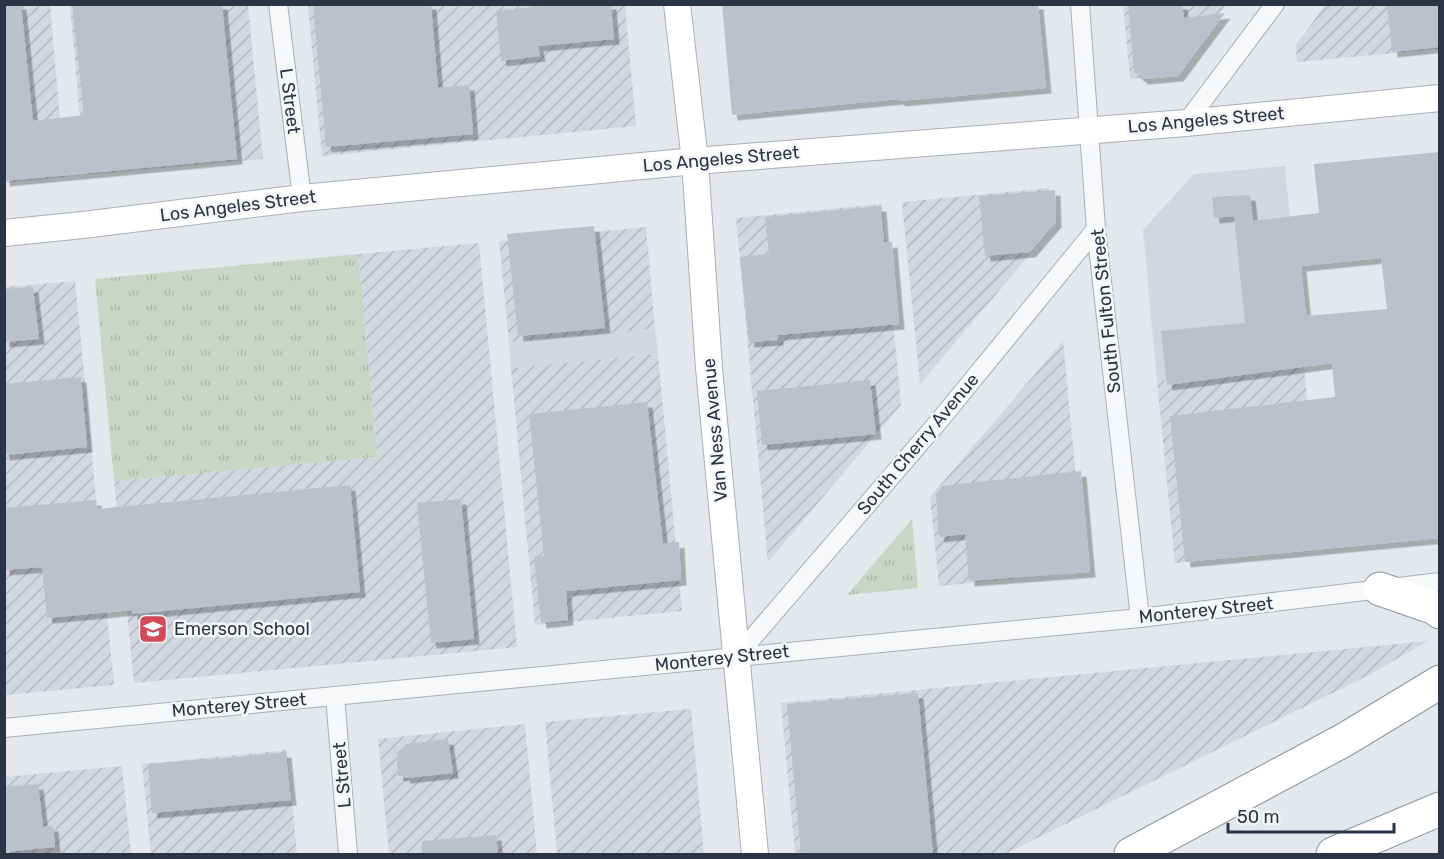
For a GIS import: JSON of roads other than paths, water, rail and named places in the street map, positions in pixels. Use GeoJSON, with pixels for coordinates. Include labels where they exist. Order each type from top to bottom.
{"type":"FeatureCollection","features":[{"type":"Feature","properties":{"kind":"highway"},"geometry":{"type":"LineString","coordinates":[[1380,589],[1435,608],[1440,612]]}},
{"type":"Feature","properties":{"kind":"highway"},"geometry":{"type":"LineString","coordinates":[[1131,855],[1344,740],[1440,682]]}},
{"type":"Feature","properties":{"kind":"highway"},"geometry":{"type":"LineString","coordinates":[[1333,855],[1440,809]]}},
{"type":"Feature","properties":{"kind":"street","name":"L Street"},"geometry":{"type":"LineString","coordinates":[[278,4],[302,198]]}},
{"type":"Feature","properties":{"kind":"street","name":"Van Ness Avenue"},"geometry":{"type":"LineString","coordinates":[[677,4],[695,161],[709,368],[755,855]]}},
{"type":"Feature","properties":{"kind":"street","name":"South Fulton Street"},"geometry":{"type":"LineString","coordinates":[[1080,4],[1096,229],[1140,618]]}},
{"type":"Feature","properties":{"kind":"street"},"geometry":{"type":"LineString","coordinates":[[1185,123],[1275,4]]}},
{"type":"Feature","properties":{"kind":"street","name":"Los Angeles Street"},"geometry":{"type":"LineString","coordinates":[[4,232],[83,225],[302,198],[695,161],[1185,123],[1440,98]]}},
{"type":"Feature","properties":{"kind":"street","name":"South Cherry Avenue"},"geometry":{"type":"LineString","coordinates":[[736,657],[939,421],[1096,229]]}},
{"type":"Feature","properties":{"kind":"street","name":"Monterey Street"},"geometry":{"type":"LineString","coordinates":[[4,728],[1140,618],[1440,582]]}},
{"type":"Feature","properties":{"kind":"street","name":"L Street"},"geometry":{"type":"LineString","coordinates":[[335,696],[348,855]]}},
{"type":"Feature","properties":{"kind":"place","name":"Emerson School"},"geometry":{"type":"Point","coordinates":[153,629]}}]}
